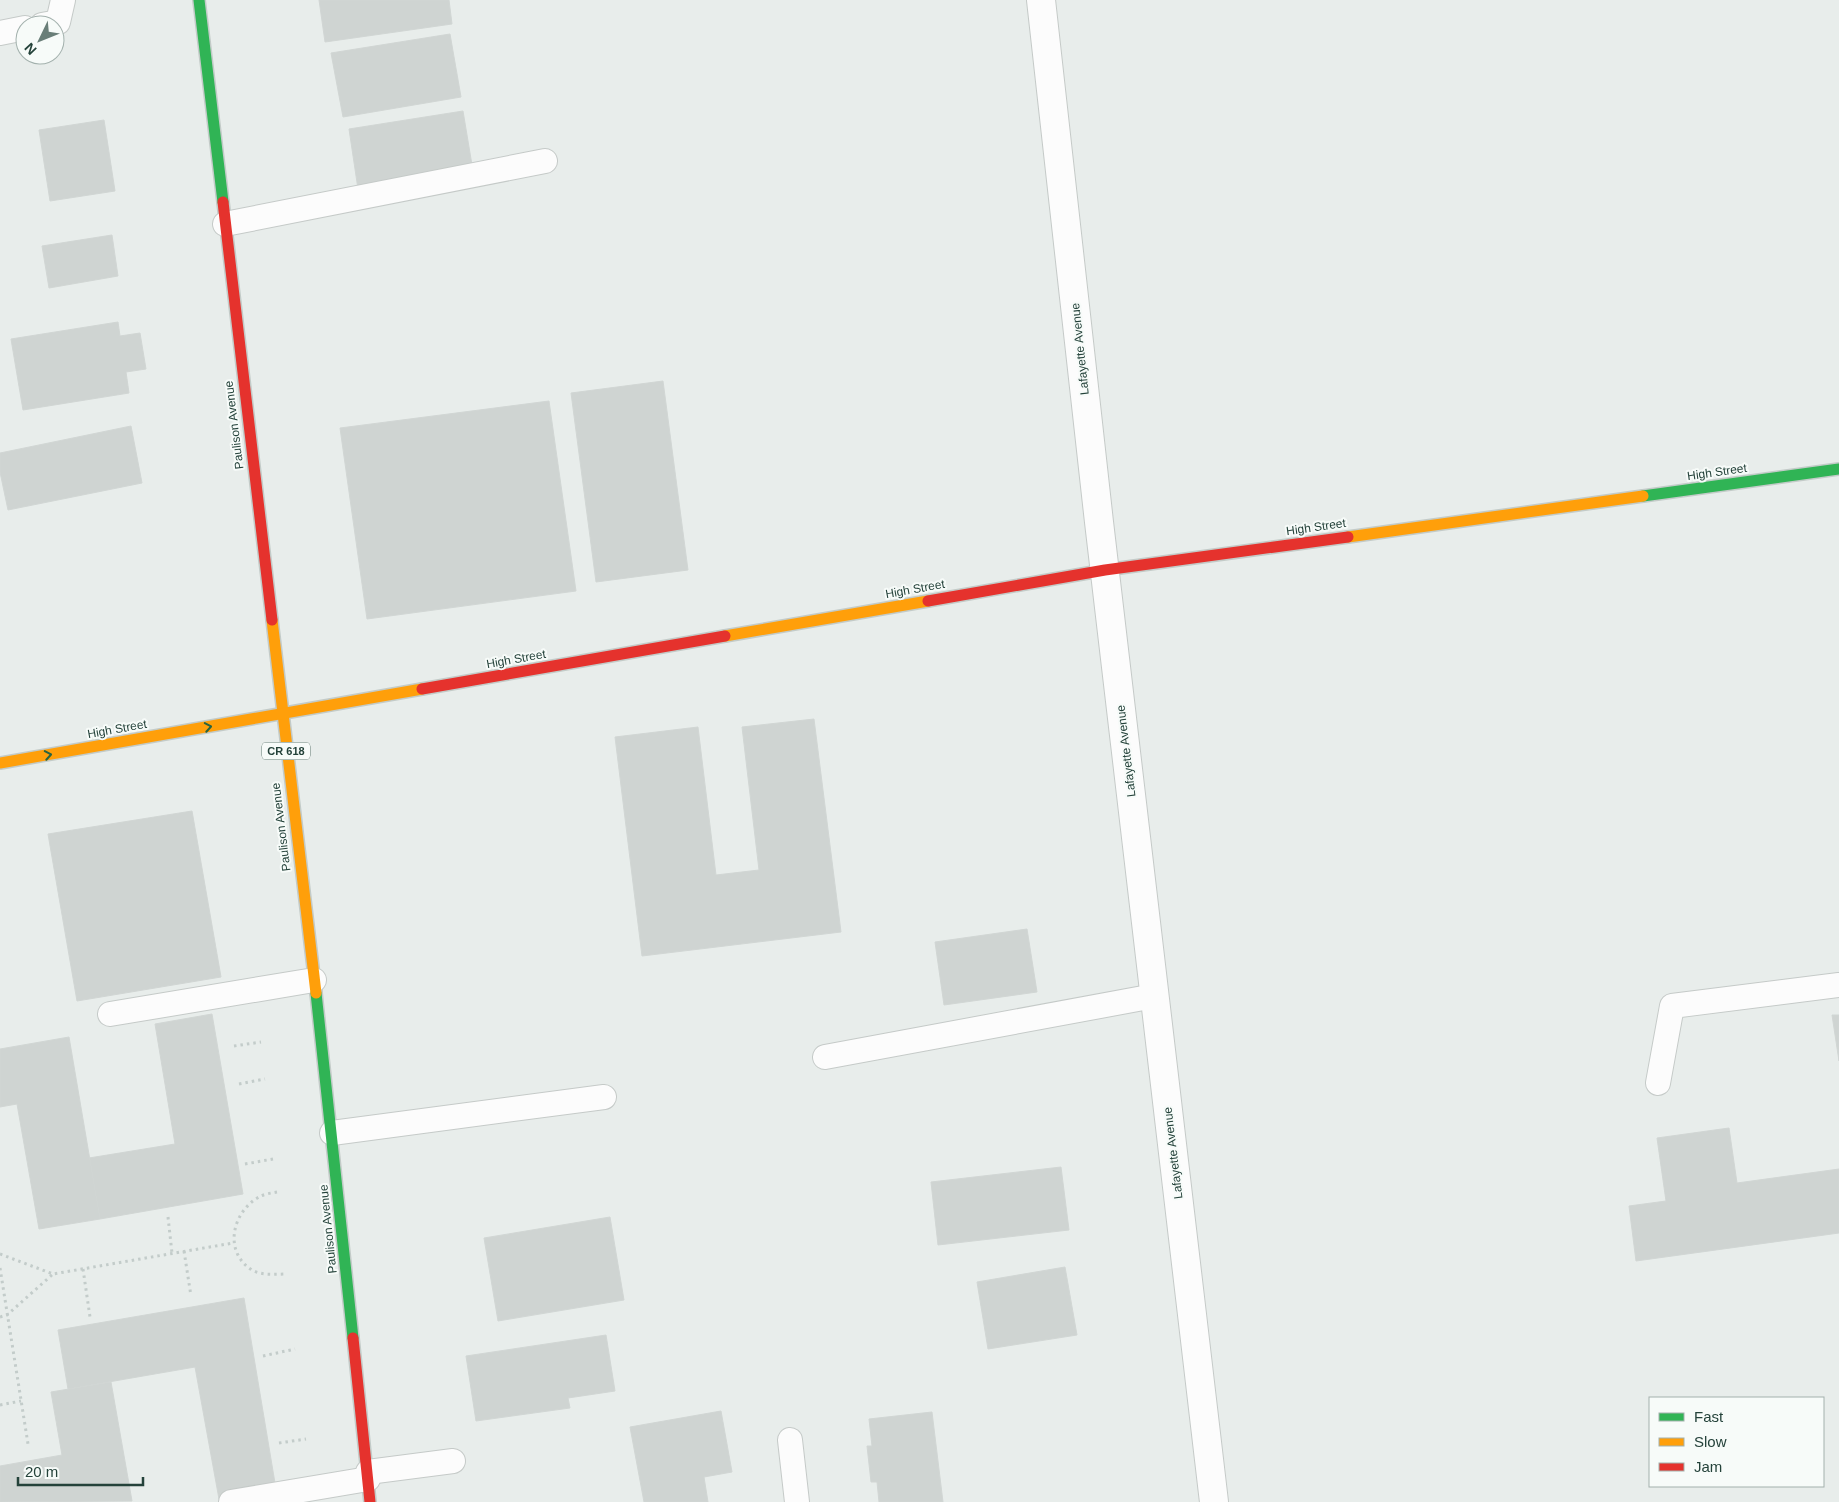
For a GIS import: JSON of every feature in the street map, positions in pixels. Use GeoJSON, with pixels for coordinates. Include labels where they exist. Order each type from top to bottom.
{"type":"FeatureCollection","features":[{"type":"Feature","properties":{"kind":"street","name":"Paulison Avenue"},"geometry":{"type":"LineString","coordinates":[[198,0],[332,1132],[369,1484]]}},
{"type":"Feature","properties":{"kind":"street","name":"Lafayette Avenue"},"geometry":{"type":"LineString","coordinates":[[1041,0],[1154,996],[1214,1502]]}},
{"type":"Feature","properties":{"kind":"street","name":"High Street"},"geometry":{"type":"LineString","coordinates":[[0,763],[1105,570],[1839,469]]}},
{"type":"Feature","properties":{"kind":"lane"},"geometry":{"type":"LineString","coordinates":[[60,15],[63,0]]}},
{"type":"Feature","properties":{"kind":"lane"},"geometry":{"type":"LineString","coordinates":[[0,33],[15,30]]}},
{"type":"Feature","properties":{"kind":"lane"},"geometry":{"type":"LineString","coordinates":[[225,224],[545,161]]}},
{"type":"Feature","properties":{"kind":"lane"},"geometry":{"type":"LineString","coordinates":[[110,1014],[314,980]]}},
{"type":"Feature","properties":{"kind":"lane"},"geometry":{"type":"LineString","coordinates":[[1658,1083],[1672,1006],[1839,985]]}},
{"type":"Feature","properties":{"kind":"lane"},"geometry":{"type":"LineString","coordinates":[[825,1057],[1154,996]]}},
{"type":"Feature","properties":{"kind":"lane"},"geometry":{"type":"LineString","coordinates":[[332,1132],[604,1097]]}},
{"type":"Feature","properties":{"kind":"lane"},"geometry":{"type":"LineString","coordinates":[[790,1440],[798,1502]]}},
{"type":"Feature","properties":{"kind":"lane"},"geometry":{"type":"LineString","coordinates":[[231,1502],[369,1484],[453,1461]]}},
{"type":"Feature","properties":{"kind":"path"},"geometry":{"type":"LineString","coordinates":[[234,1046],[260,1042]]}},
{"type":"Feature","properties":{"kind":"path"},"geometry":{"type":"LineString","coordinates":[[239,1084],[265,1080]]}},
{"type":"Feature","properties":{"kind":"path"},"geometry":{"type":"LineString","coordinates":[[245,1164],[274,1159]]}},
{"type":"Feature","properties":{"kind":"path"},"geometry":{"type":"LineString","coordinates":[[277,1192],[259,1196],[244,1209],[235,1228],[233,1243],[241,1260],[253,1271],[287,1274]]}},
{"type":"Feature","properties":{"kind":"path"},"geometry":{"type":"LineString","coordinates":[[168,1217],[172,1253]]}},
{"type":"Feature","properties":{"kind":"path"},"geometry":{"type":"LineString","coordinates":[[0,1254],[53,1274],[233,1243]]}},
{"type":"Feature","properties":{"kind":"path"},"geometry":{"type":"LineString","coordinates":[[184,1251],[191,1296]]}},
{"type":"Feature","properties":{"kind":"path"},"geometry":{"type":"LineString","coordinates":[[0,1268],[28,1444]]}},
{"type":"Feature","properties":{"kind":"path"},"geometry":{"type":"LineString","coordinates":[[83,1269],[90,1317]]}},
{"type":"Feature","properties":{"kind":"path"},"geometry":{"type":"LineString","coordinates":[[0,1317],[7,1315],[53,1274]]}},
{"type":"Feature","properties":{"kind":"path"},"geometry":{"type":"LineString","coordinates":[[263,1356],[295,1349]]}},
{"type":"Feature","properties":{"kind":"path"},"geometry":{"type":"LineString","coordinates":[[0,1405],[21,1401]]}},
{"type":"Feature","properties":{"kind":"path"},"geometry":{"type":"LineString","coordinates":[[279,1443],[306,1439]]}},
{"type":"Feature","properties":{"kind":"building"},"geometry":{"type":"Polygon","coordinates":[[[319,0],[449,0],[452,24],[325,42],[319,0]]]}},
{"type":"Feature","properties":{"kind":"building"},"geometry":{"type":"Polygon","coordinates":[[[450,34],[461,97],[343,117],[331,53],[450,34]]]}},
{"type":"Feature","properties":{"kind":"building"},"geometry":{"type":"Polygon","coordinates":[[[463,111],[473,171],[358,189],[349,129],[463,111]]]}},
{"type":"Feature","properties":{"kind":"building"},"geometry":{"type":"Polygon","coordinates":[[[104,120],[115,191],[50,201],[39,130],[104,120]]]}},
{"type":"Feature","properties":{"kind":"building"},"geometry":{"type":"Polygon","coordinates":[[[112,235],[118,276],[49,288],[42,246],[112,235]]]}},
{"type":"Feature","properties":{"kind":"building"},"geometry":{"type":"Polygon","coordinates":[[[118,322],[120,336],[140,333],[146,369],[126,372],[129,393],[23,410],[11,339],[118,322]]]}},
{"type":"Feature","properties":{"kind":"building"},"geometry":{"type":"Polygon","coordinates":[[[663,381],[688,570],[596,582],[571,393],[663,381]]]}},
{"type":"Feature","properties":{"kind":"building"},"geometry":{"type":"Polygon","coordinates":[[[549,401],[576,591],[367,619],[340,428],[549,401]]]}},
{"type":"Feature","properties":{"kind":"building"},"geometry":{"type":"Polygon","coordinates":[[[131,426],[142,483],[8,510],[0,472],[0,453],[131,426]]]}},
{"type":"Feature","properties":{"kind":"building"},"geometry":{"type":"Polygon","coordinates":[[[814,719],[841,932],[642,956],[615,737],[698,727],[716,875],[759,870],[742,727],[814,719]]]}},
{"type":"Feature","properties":{"kind":"building"},"geometry":{"type":"Polygon","coordinates":[[[192,811],[221,977],[77,1001],[48,834],[192,811]]]}},
{"type":"Feature","properties":{"kind":"building"},"geometry":{"type":"Polygon","coordinates":[[[1027,929],[1037,992],[944,1005],[935,942],[1027,929]]]}},
{"type":"Feature","properties":{"kind":"building"},"geometry":{"type":"Polygon","coordinates":[[[212,1014],[243,1194],[100,1219],[89,1158],[175,1144],[155,1024],[212,1014]]]}},
{"type":"Feature","properties":{"kind":"building"},"geometry":{"type":"Polygon","coordinates":[[[1832,1015],[1839,1015],[1839,1061],[1832,1015]]]}},
{"type":"Feature","properties":{"kind":"building"},"geometry":{"type":"Polygon","coordinates":[[[69,1037],[100,1219],[39,1229],[17,1104],[0,1107],[0,1049],[69,1037]]]}},
{"type":"Feature","properties":{"kind":"building"},"geometry":{"type":"Polygon","coordinates":[[[1729,1128],[1737,1183],[1839,1169],[1839,1233],[1636,1261],[1629,1206],[1666,1201],[1657,1138],[1729,1128]]]}},
{"type":"Feature","properties":{"kind":"building"},"geometry":{"type":"Polygon","coordinates":[[[1061,1167],[1069,1230],[938,1245],[931,1182],[1061,1167]]]}},
{"type":"Feature","properties":{"kind":"building"},"geometry":{"type":"Polygon","coordinates":[[[610,1217],[624,1300],[498,1321],[484,1238],[610,1217]]]}},
{"type":"Feature","properties":{"kind":"building"},"geometry":{"type":"Polygon","coordinates":[[[1065,1267],[1077,1335],[988,1349],[977,1282],[1065,1267]]]}},
{"type":"Feature","properties":{"kind":"building"},"geometry":{"type":"Polygon","coordinates":[[[244,1298],[276,1489],[219,1499],[195,1367],[68,1389],[58,1330],[244,1298]]]}},
{"type":"Feature","properties":{"kind":"building"},"geometry":{"type":"Polygon","coordinates":[[[606,1335],[615,1391],[568,1398],[570,1408],[476,1421],[466,1356],[606,1335]]]}},
{"type":"Feature","properties":{"kind":"building"},"geometry":{"type":"Polygon","coordinates":[[[111,1382],[132,1501],[0,1502],[0,1466],[62,1455],[51,1392],[111,1382]]]}},
{"type":"Feature","properties":{"kind":"building"},"geometry":{"type":"Polygon","coordinates":[[[721,1411],[732,1472],[704,1477],[708,1502],[644,1502],[630,1427],[721,1411]]]}},
{"type":"Feature","properties":{"kind":"building"},"geometry":{"type":"Polygon","coordinates":[[[932,1412],[943,1502],[879,1502],[877,1482],[871,1482],[867,1446],[872,1446],[869,1419],[932,1412]]]}},
{"type":"Feature","properties":{"kind":"traffic: fast"},"geometry":{"type":"LineString","coordinates":[[199,0],[223,202]]}},
{"type":"Feature","properties":{"kind":"traffic: fast"},"geometry":{"type":"LineString","coordinates":[[1643,496],[1839,469]]}},
{"type":"Feature","properties":{"kind":"traffic: fast"},"geometry":{"type":"LineString","coordinates":[[316,993],[353,1338]]}},
{"type":"Feature","properties":{"kind":"traffic: slow"},"geometry":{"type":"LineString","coordinates":[[1348,537],[1643,496]]}},
{"type":"Feature","properties":{"kind":"traffic: slow"},"geometry":{"type":"LineString","coordinates":[[725,636],[928,601]]}},
{"type":"Feature","properties":{"kind":"traffic: slow"},"geometry":{"type":"LineString","coordinates":[[272,620],[316,993]]}},
{"type":"Feature","properties":{"kind":"traffic: slow"},"geometry":{"type":"LineString","coordinates":[[0,763],[422,689]]}},
{"type":"Feature","properties":{"kind":"traffic: jam"},"geometry":{"type":"LineString","coordinates":[[223,202],[272,620]]}},
{"type":"Feature","properties":{"kind":"traffic: jam"},"geometry":{"type":"LineString","coordinates":[[928,601],[1105,570],[1348,537]]}},
{"type":"Feature","properties":{"kind":"traffic: jam"},"geometry":{"type":"LineString","coordinates":[[422,689],[725,636]]}},
{"type":"Feature","properties":{"kind":"traffic: jam"},"geometry":{"type":"LineString","coordinates":[[353,1338],[370,1502]]}}]}
